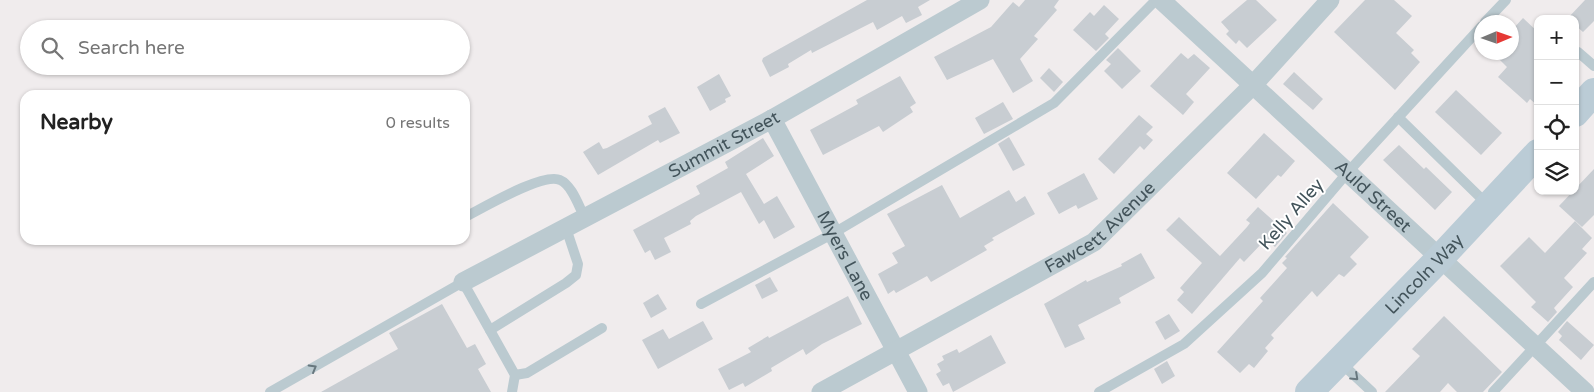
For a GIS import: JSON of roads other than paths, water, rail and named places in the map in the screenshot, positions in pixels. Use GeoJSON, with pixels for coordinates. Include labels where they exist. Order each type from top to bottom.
{"type":"FeatureCollection","features":[{"type":"Feature","properties":{"kind":"main road"},"geometry":{"type":"LineString","coordinates":[[1579,108],[1594,92]]}},
{"type":"Feature","properties":{"kind":"main road","name":"Lincoln Way"},"geometry":{"type":"LineString","coordinates":[[1309,392],[1441,257],[1534,157]]}},
{"type":"Feature","properties":{"kind":"street","name":"Summit Street"},"geometry":{"type":"LineString","coordinates":[[463,282],[772,119],[980,0]]}},
{"type":"Feature","properties":{"kind":"street","name":"Auld Street"},"geometry":{"type":"LineString","coordinates":[[1161,0],[1585,392]]}},
{"type":"Feature","properties":{"kind":"street","name":"Fawcett Avenue"},"geometry":{"type":"LineString","coordinates":[[822,392],[1094,242],[1253,85],[1330,0]]}},
{"type":"Feature","properties":{"kind":"street","name":"Myers Lane"},"geometry":{"type":"LineString","coordinates":[[772,119],[894,351],[918,392]]}},
{"type":"Feature","properties":{"kind":"lane"},"geometry":{"type":"LineString","coordinates":[[701,304],[832,234],[1054,103],[1156,0]]}},
{"type":"Feature","properties":{"kind":"lane"},"geometry":{"type":"LineString","coordinates":[[1492,15],[1506,0]]}},
{"type":"Feature","properties":{"kind":"lane","name":"Kelly Alley"},"geometry":{"type":"LineString","coordinates":[[1099,392],[1184,344],[1262,273],[1348,172],[1474,35]]}},
{"type":"Feature","properties":{"kind":"lane"},"geometry":{"type":"LineString","coordinates":[[1579,53],[1594,66]]}},
{"type":"Feature","properties":{"kind":"lane"},"geometry":{"type":"LineString","coordinates":[[1398,117],[1489,206]]}},
{"type":"Feature","properties":{"kind":"lane"},"geometry":{"type":"LineString","coordinates":[[470,215],[537,182],[551,178],[560,179],[568,185],[585,218]]}},
{"type":"Feature","properties":{"kind":"lane"},"geometry":{"type":"LineString","coordinates":[[490,330],[576,275],[578,264],[566,228]]}},
{"type":"Feature","properties":{"kind":"lane"},"geometry":{"type":"LineString","coordinates":[[270,392],[463,282],[515,375],[512,392]]}},
{"type":"Feature","properties":{"kind":"lane"},"geometry":{"type":"LineString","coordinates":[[1493,392],[1594,282]]}},
{"type":"Feature","properties":{"kind":"lane"},"geometry":{"type":"LineString","coordinates":[[515,375],[527,373],[602,328]]}},
{"type":"Feature","properties":{"kind":"lane"},"geometry":{"type":"LineString","coordinates":[[1339,361],[1372,392]]}}]}
